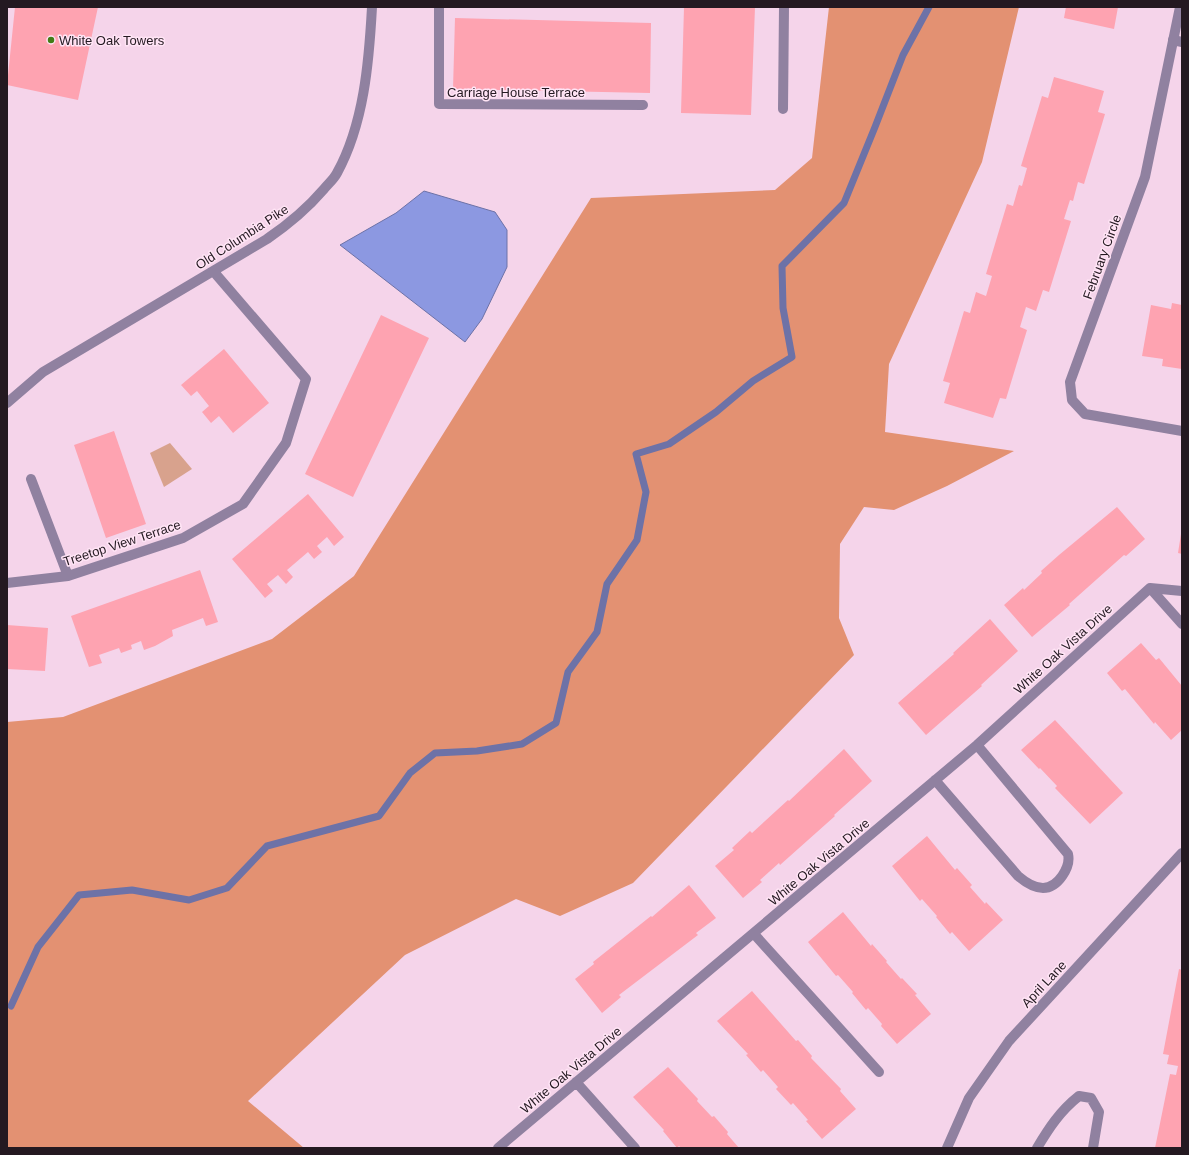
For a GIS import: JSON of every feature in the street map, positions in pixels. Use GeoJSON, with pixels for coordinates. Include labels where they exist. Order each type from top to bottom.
{"type":"FeatureCollection","features":[{"type":"Feature","properties":{"kind":"street","name":"Old Columbia Pike"},"geometry":{"type":"LineString","coordinates":[[7,403],[43,372],[214,272],[294,221],[337,173],[358,123],[370,50],[372,7]]}},
{"type":"Feature","properties":{"kind":"street","name":"Carriage House Terrace"},"geometry":{"type":"LineString","coordinates":[[439,7],[439,104],[643,105]]}},
{"type":"Feature","properties":{"kind":"street"},"geometry":{"type":"LineString","coordinates":[[783,110],[784,7]]}},
{"type":"Feature","properties":{"kind":"street","name":"February Circle"},"geometry":{"type":"LineString","coordinates":[[1180,7],[1177,41],[1145,177],[1070,382],[1072,400],[1085,414],[1182,431]]}},
{"type":"Feature","properties":{"kind":"street","name":"Treetop View Terrace"},"geometry":{"type":"LineString","coordinates":[[7,584],[68,576],[183,538],[243,504],[286,443],[306,379],[214,272]]}},
{"type":"Feature","properties":{"kind":"street"},"geometry":{"type":"LineString","coordinates":[[31,479],[68,576]]}},
{"type":"Feature","properties":{"kind":"street"},"geometry":{"type":"LineString","coordinates":[[1150,588],[1182,590]]}},
{"type":"Feature","properties":{"kind":"street"},"geometry":{"type":"LineString","coordinates":[[1150,588],[1182,624]]}},
{"type":"Feature","properties":{"kind":"street","name":"White Oak Vista Drive"},"geometry":{"type":"LineString","coordinates":[[498,1148],[977,745],[1150,588]]}},
{"type":"Feature","properties":{"kind":"street"},"geometry":{"type":"LineString","coordinates":[[935,780],[1018,876],[1034,887],[1045,888],[1056,882],[1068,868],[1070,860],[1068,854],[977,745]]}},
{"type":"Feature","properties":{"kind":"street","name":"April Lane"},"geometry":{"type":"LineString","coordinates":[[947,1148],[969,1098],[1009,1041],[1182,853]]}},
{"type":"Feature","properties":{"kind":"street"},"geometry":{"type":"LineString","coordinates":[[754,934],[879,1072]]}},
{"type":"Feature","properties":{"kind":"street"},"geometry":{"type":"LineString","coordinates":[[576,1082],[635,1148]]}},
{"type":"Feature","properties":{"kind":"street"},"geometry":{"type":"LineString","coordinates":[[1037,1148],[1054,1120],[1066,1106],[1079,1096],[1091,1098],[1099,1112],[1093,1148]]}},
{"type":"Feature","properties":{"kind":"shaded area"},"geometry":{"type":"Polygon","coordinates":[[[829,7],[1019,7],[982,162],[889,364],[885,432],[1014,451],[947,486],[894,510],[864,507],[840,544],[839,618],[854,655],[633,883],[560,916],[516,899],[405,955],[248,1101],[304,1148],[7,1148],[7,722],[63,717],[272,639],[354,576],[591,198],[775,190],[812,158],[829,7]]]}},
{"type":"Feature","properties":{"kind":"shaded area"},"geometry":{"type":"Polygon","coordinates":[[[170,443],[192,469],[164,487],[150,453],[170,443]]]}},
{"type":"Feature","properties":{"kind":"water"},"geometry":{"type":"Polygon","coordinates":[[[424,191],[495,212],[507,230],[507,267],[482,319],[465,342],[340,245],[396,213],[424,191]]]}},
{"type":"Feature","properties":{"kind":"building","name":"White Oak Towers"},"geometry":{"type":"Polygon","coordinates":[[[15,7],[98,7],[78,100],[7,85],[15,7]]]}},
{"type":"Feature","properties":{"kind":"building"},"geometry":{"type":"Polygon","coordinates":[[[684,7],[755,7],[751,115],[681,113],[684,7]]]}},
{"type":"Feature","properties":{"kind":"building"},"geometry":{"type":"Polygon","coordinates":[[[1066,7],[1118,7],[1114,29],[1064,18],[1066,7]]]}},
{"type":"Feature","properties":{"kind":"building"},"geometry":{"type":"Polygon","coordinates":[[[455,18],[651,23],[650,93],[453,89],[455,18]]]}},
{"type":"Feature","properties":{"kind":"building"},"geometry":{"type":"Polygon","coordinates":[[[1054,77],[1104,91],[1098,112],[1105,114],[1084,184],[1078,182],[1073,201],[1070,200],[1064,219],[1071,221],[1049,292],[1043,290],[1036,311],[1026,307],[1020,327],[1027,330],[1006,399],[1000,398],[993,418],[944,403],[950,383],[943,381],[964,311],[970,313],[976,292],[986,296],[992,276],[986,274],[1007,204],[1013,206],[1019,185],[1022,186],[1027,168],[1021,166],[1042,96],[1048,98],[1054,77]]]}},
{"type":"Feature","properties":{"kind":"building"},"geometry":{"type":"Polygon","coordinates":[[[1172,303],[1182,305],[1182,369],[1162,366],[1163,359],[1142,356],[1151,305],[1171,309],[1172,303]]]}},
{"type":"Feature","properties":{"kind":"building"},"geometry":{"type":"Polygon","coordinates":[[[381,315],[429,338],[353,497],[305,474],[381,315]]]}},
{"type":"Feature","properties":{"kind":"building"},"geometry":{"type":"Polygon","coordinates":[[[224,349],[269,403],[233,433],[219,416],[211,423],[202,412],[209,406],[197,391],[191,396],[181,385],[224,349]]]}},
{"type":"Feature","properties":{"kind":"building"},"geometry":{"type":"Polygon","coordinates":[[[114,431],[146,524],[106,538],[74,445],[114,431]]]}},
{"type":"Feature","properties":{"kind":"building"},"geometry":{"type":"Polygon","coordinates":[[[308,494],[344,537],[334,546],[327,537],[317,546],[322,552],[314,559],[308,552],[287,570],[293,577],[286,584],[278,575],[267,584],[273,591],[265,598],[232,559],[308,494]]]}},
{"type":"Feature","properties":{"kind":"building"},"geometry":{"type":"Polygon","coordinates":[[[1117,507],[1145,539],[1126,556],[1124,555],[1069,604],[1070,605],[1032,637],[1004,605],[1023,588],[1024,590],[1042,573],[1041,571],[1117,507]]]}},
{"type":"Feature","properties":{"kind":"building"},"geometry":{"type":"Polygon","coordinates":[[[1182,534],[1182,554],[1178,553],[1182,534]]]}},
{"type":"Feature","properties":{"kind":"building"},"geometry":{"type":"Polygon","coordinates":[[[200,570],[218,622],[206,626],[203,618],[172,630],[173,636],[144,650],[141,641],[131,645],[132,649],[121,653],[119,648],[99,655],[102,663],[89,667],[71,616],[200,570]]]}},
{"type":"Feature","properties":{"kind":"building"},"geometry":{"type":"Polygon","coordinates":[[[990,619],[1018,651],[981,685],[982,686],[926,735],[898,703],[954,654],[953,653],[990,619]]]}},
{"type":"Feature","properties":{"kind":"building"},"geometry":{"type":"Polygon","coordinates":[[[7,625],[48,628],[45,671],[7,669],[7,625]]]}},
{"type":"Feature","properties":{"kind":"building"},"geometry":{"type":"Polygon","coordinates":[[[1141,643],[1156,660],[1159,658],[1182,686],[1182,730],[1171,740],[1155,722],[1154,724],[1125,689],[1122,691],[1107,673],[1141,643]]]}},
{"type":"Feature","properties":{"kind":"building"},"geometry":{"type":"Polygon","coordinates":[[[1055,720],[1123,793],[1090,824],[1055,788],[1057,786],[1021,750],[1055,720]]]}},
{"type":"Feature","properties":{"kind":"building"},"geometry":{"type":"Polygon","coordinates":[[[844,749],[872,781],[780,865],[779,863],[760,880],[762,882],[743,898],[715,866],[734,850],[732,848],[750,831],[752,833],[788,800],[789,801],[844,749]]]}},
{"type":"Feature","properties":{"kind":"building"},"geometry":{"type":"Polygon","coordinates":[[[927,836],[955,870],[957,868],[972,885],[970,887],[985,904],[986,902],[1003,920],[969,951],[952,932],[950,934],[922,899],[920,901],[892,866],[927,836]]]}},
{"type":"Feature","properties":{"kind":"building"},"geometry":{"type":"Polygon","coordinates":[[[689,885],[716,918],[696,933],[698,935],[619,995],[621,997],[602,1013],[575,979],[594,964],[593,962],[651,916],[652,917],[689,885]]]}},
{"type":"Feature","properties":{"kind":"building"},"geometry":{"type":"Polygon","coordinates":[[[843,912],[871,946],[872,944],[901,979],[902,978],[917,994],[915,995],[931,1014],[897,1044],[881,1026],[882,1024],[868,1008],[866,1010],[852,993],[853,992],[838,975],[836,976],[808,942],[843,912]]]}},
{"type":"Feature","properties":{"kind":"building"},"geometry":{"type":"Polygon","coordinates":[[[1179,969],[1182,970],[1182,1148],[1155,1148],[1170,1074],[1176,1075],[1178,1066],[1167,1064],[1169,1055],[1163,1054],[1179,969]]]}},
{"type":"Feature","properties":{"kind":"building"},"geometry":{"type":"Polygon","coordinates":[[[752,991],[796,1041],[798,1040],[812,1056],[811,1058],[841,1089],[840,1091],[856,1109],[822,1139],[793,1103],[791,1105],[776,1089],[778,1087],[763,1070],[761,1072],[746,1055],[748,1054],[717,1021],[752,991]]]}},
{"type":"Feature","properties":{"kind":"building"},"geometry":{"type":"Polygon","coordinates":[[[668,1067],[698,1099],[697,1101],[712,1117],[714,1116],[739,1148],[681,1148],[679,1146],[677,1148],[663,1131],[664,1130],[633,1097],[668,1067]]]}},
{"type":"Feature","properties":{"kind":"waterway"},"geometry":{"type":"LineString","coordinates":[[11,1006],[38,947],[79,895],[132,890],[189,900],[227,888],[267,846],[379,816],[410,773],[435,753],[477,751],[522,744],[556,723],[568,672],[597,632],[607,584],[637,540],[646,492],[636,454],[669,444],[716,412],[753,381],[792,357],[783,308],[782,266],[844,203],[903,55],[929,7]]}},
{"type":"Feature","properties":{"kind":"place","name":"White Oak Towers"},"geometry":{"type":"Point","coordinates":[51,40]}}]}
